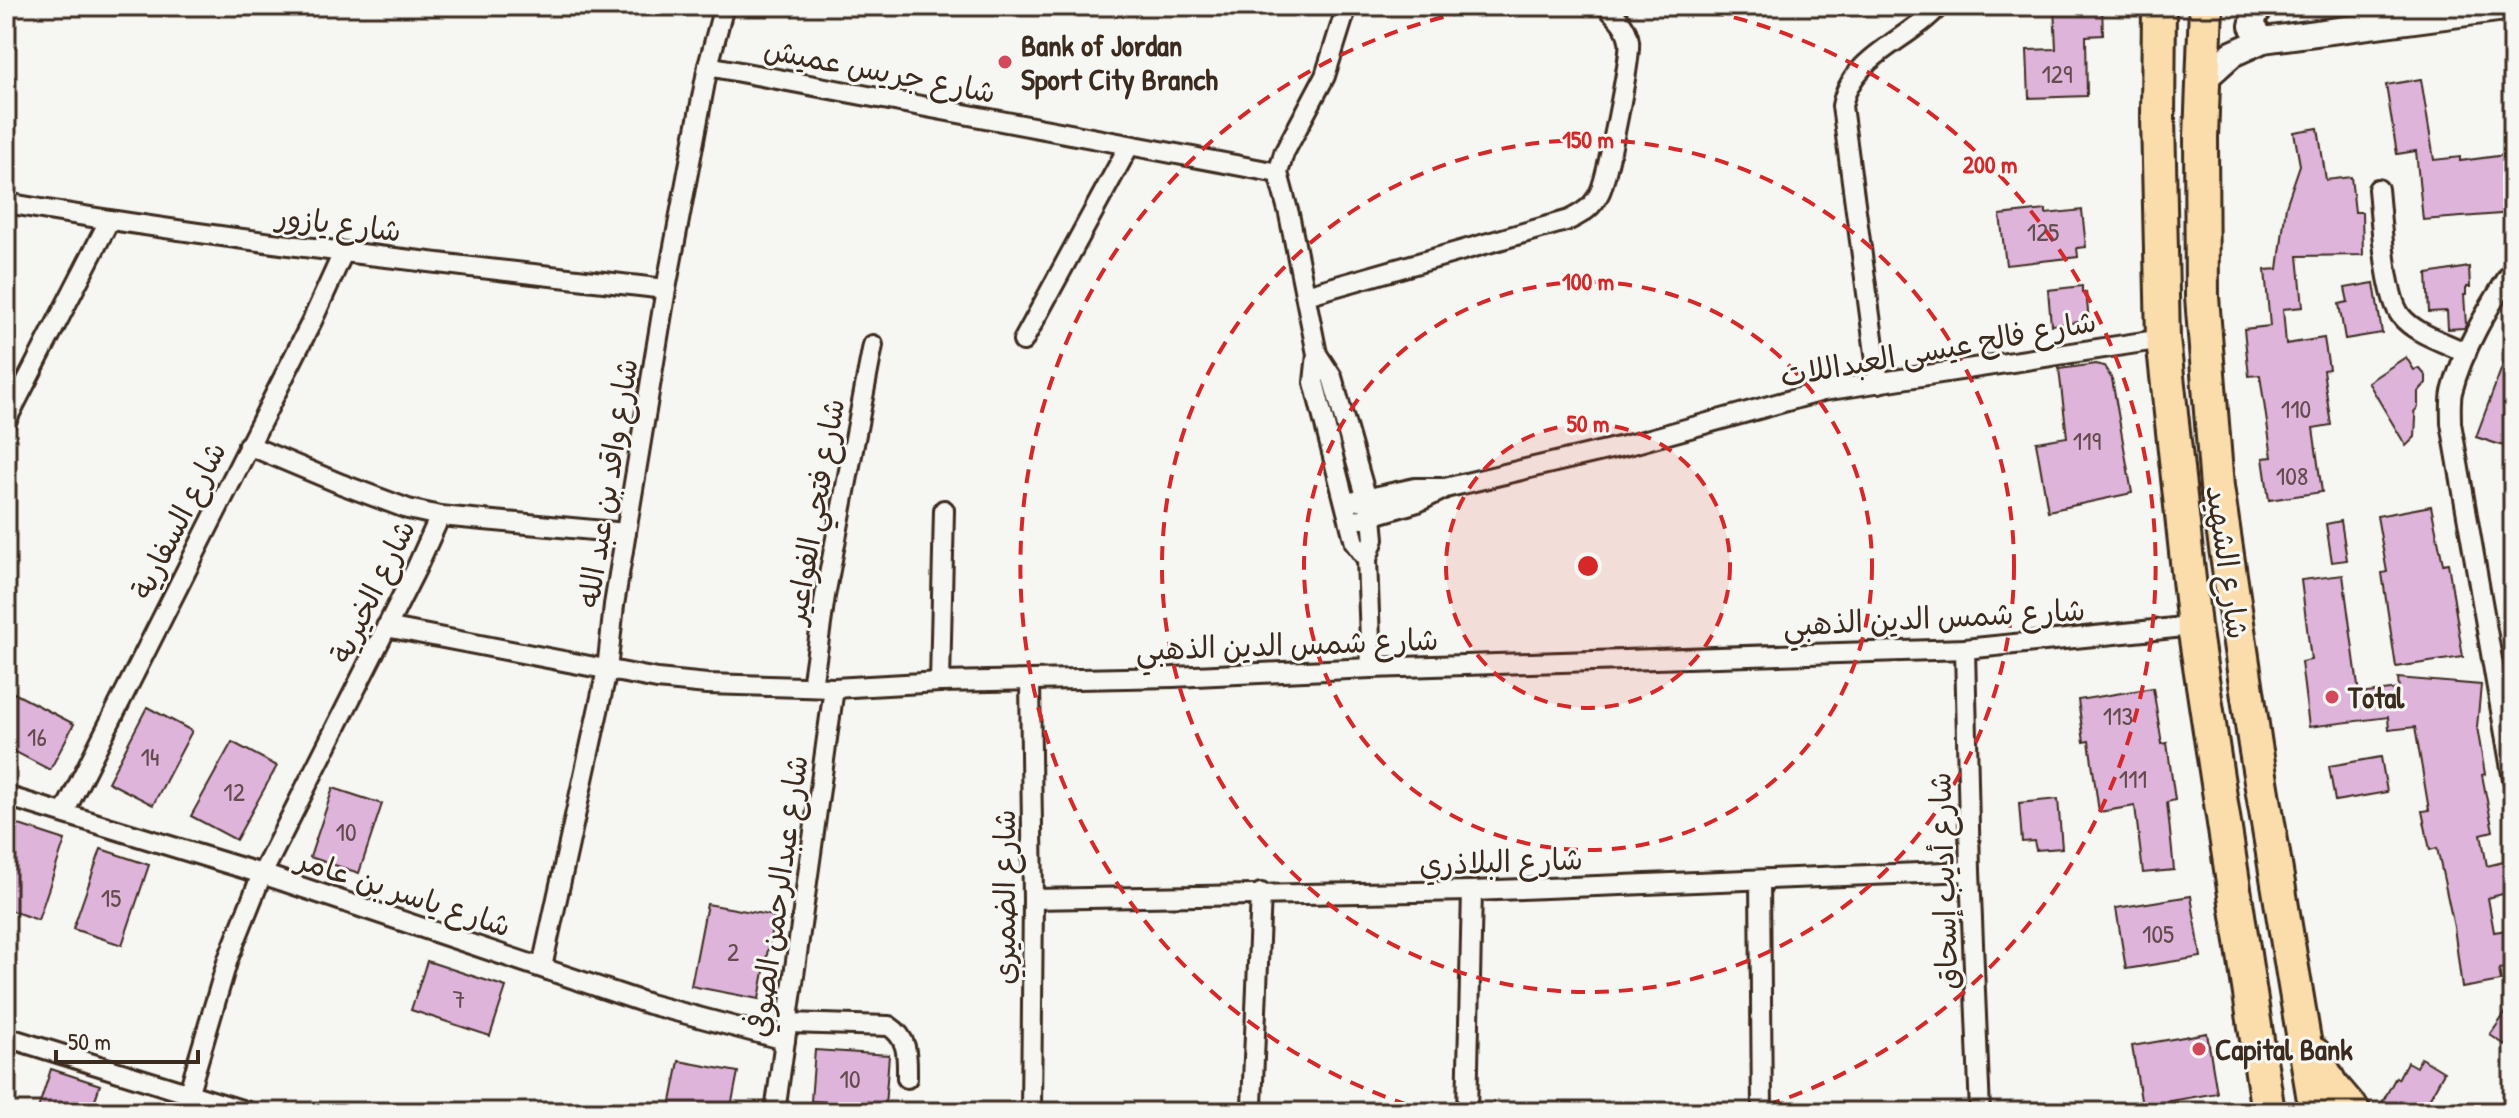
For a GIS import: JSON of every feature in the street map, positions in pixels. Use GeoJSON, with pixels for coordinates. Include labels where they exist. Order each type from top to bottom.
{"type":"FeatureCollection","features":[{"type":"Feature","properties":{"kind":"highway","name":"شارع الشهيد"},"geometry":{"type":"LineString","coordinates":[[2159,6],[2163,339],[2194,626],[2267,1112]]}},
{"type":"Feature","properties":{"kind":"highway","name":"شارع الشهيد"},"geometry":{"type":"LineString","coordinates":[[2206,6],[2202,297],[2217,487],[2255,745],[2316,1112]]}},
{"type":"Feature","properties":{"kind":"highway"},"geometry":{"type":"LineString","coordinates":[[2304,1029],[2315,1058],[2331,1085],[2354,1112]]}},
{"type":"Feature","properties":{"kind":"street","name":"شارع واقد بن عبد الله"},"geometry":{"type":"LineString","coordinates":[[542,967],[607,670],[666,289],[708,66],[724,6]]}},
{"type":"Feature","properties":{"kind":"street"},"geometry":{"type":"LineString","coordinates":[[1347,6],[1325,76],[1284,153],[1278,173],[1317,354],[1314,382],[1355,543],[1367,559]]}},
{"type":"Feature","properties":{"kind":"street"},"geometry":{"type":"LineString","coordinates":[[1306,295],[1569,220],[1586,212],[1600,194],[1606,172],[1630,42],[1621,21],[1606,6]]}},
{"type":"Feature","properties":{"kind":"street"},"geometry":{"type":"LineString","coordinates":[[1879,383],[1842,106],[1850,80],[1859,69],[1923,23],[1939,6]]}},
{"type":"Feature","properties":{"kind":"street"},"geometry":{"type":"LineString","coordinates":[[2263,6],[2255,14],[2252,26],[2263,40]]}},
{"type":"Feature","properties":{"kind":"street"},"geometry":{"type":"LineString","coordinates":[[2203,80],[2232,54],[2263,40],[2513,7]]}},
{"type":"Feature","properties":{"kind":"street","name":"شارع جريس عميش"},"geometry":{"type":"LineString","coordinates":[[708,66],[1278,173]]}},
{"type":"Feature","properties":{"kind":"street"},"geometry":{"type":"LineString","coordinates":[[1023,341],[1129,146]]}},
{"type":"Feature","properties":{"kind":"street"},"geometry":{"type":"LineString","coordinates":[[2378,189],[2389,280],[2401,316],[2416,328],[2466,353]]}},
{"type":"Feature","properties":{"kind":"street","name":"شارع يازور"},"geometry":{"type":"LineString","coordinates":[[6,203],[109,221],[343,253],[666,289]]}},
{"type":"Feature","properties":{"kind":"street"},"geometry":{"type":"LineString","coordinates":[[6,421],[109,221]]}},
{"type":"Feature","properties":{"kind":"street","name":"شارع السفارية"},"geometry":{"type":"LineString","coordinates":[[64,813],[312,321],[343,253]]}},
{"type":"Feature","properties":{"kind":"street"},"geometry":{"type":"LineString","coordinates":[[2513,269],[2485,313],[2451,394],[2451,423],[2509,735],[2513,780]]}},
{"type":"Feature","properties":{"kind":"street","name":"شارع فالح عيسى العبداللات"},"geometry":{"type":"LineString","coordinates":[[1346,503],[1415,488],[1445,488],[1632,444],[1823,391],[2163,339]]}},
{"type":"Feature","properties":{"kind":"street","name":"شارع فتحي الفواعير"},"geometry":{"type":"LineString","coordinates":[[812,687],[825,596],[873,345]]}},
{"type":"Feature","properties":{"kind":"street"},"geometry":{"type":"LineString","coordinates":[[1317,354],[1332,377],[1372,517],[1374,539],[1367,559],[1371,668]]}},
{"type":"Feature","properties":{"kind":"street","name":"شارع الخيرية"},"geometry":{"type":"LineString","coordinates":[[188,1095],[228,959],[262,874],[440,516],[408,509],[248,445]]}},
{"type":"Feature","properties":{"kind":"street","name":"شارع فالح عيسى العبداللات"},"geometry":{"type":"LineString","coordinates":[[1350,522],[1418,502],[1445,488]]}},
{"type":"Feature","properties":{"kind":"street"},"geometry":{"type":"LineString","coordinates":[[940,682],[944,510]]}},
{"type":"Feature","properties":{"kind":"street"},"geometry":{"type":"LineString","coordinates":[[440,516],[626,533]]}},
{"type":"Feature","properties":{"kind":"street","name":"شارع شمس الدين الذهبي"},"geometry":{"type":"LineString","coordinates":[[386,627],[657,679],[707,684],[834,688],[1965,649],[2194,626]]}},
{"type":"Feature","properties":{"kind":"street","name":"شارع أديب إسحاق"},"geometry":{"type":"LineString","coordinates":[[1965,649],[1980,1112]]}},
{"type":"Feature","properties":{"kind":"street","name":"شارع الضميري"},"geometry":{"type":"LineString","coordinates":[[1030,681],[1033,899],[1031,1112]]}},
{"type":"Feature","properties":{"kind":"street","name":"شارع عبدالرحمن الصوفي"},"geometry":{"type":"LineString","coordinates":[[775,1112],[834,688]]}},
{"type":"Feature","properties":{"kind":"street","name":"شارع ياسر بن عامر"},"geometry":{"type":"LineString","coordinates":[[6,796],[262,874],[649,1004],[786,1032],[889,1026],[904,1039],[907,1078]]}},
{"type":"Feature","properties":{"kind":"street","name":"شارع البلاذري"},"geometry":{"type":"LineString","coordinates":[[1033,899],[1472,891],[1970,871]]}},
{"type":"Feature","properties":{"kind":"street"},"geometry":{"type":"LineString","coordinates":[[1760,880],[1762,1112]]}},
{"type":"Feature","properties":{"kind":"street"},"geometry":{"type":"LineString","coordinates":[[1467,1112],[1472,891]]}},
{"type":"Feature","properties":{"kind":"street"},"geometry":{"type":"LineString","coordinates":[[1252,1105],[1261,893]]}},
{"type":"Feature","properties":{"kind":"street"},"geometry":{"type":"LineString","coordinates":[[6,1037],[248,1112]]}},
{"type":"Feature","properties":{"kind":"building"},"geometry":{"type":"Polygon","coordinates":[[[2054,6],[2102,6],[2103,35],[2086,36],[2087,96],[2029,98],[2027,50],[2056,49],[2054,6]]]}},
{"type":"Feature","properties":{"kind":"building"},"geometry":{"type":"Polygon","coordinates":[[[2421,79],[2434,160],[2460,157],[2460,161],[2513,154],[2513,213],[2423,220],[2416,151],[2397,154],[2386,85],[2421,79]]]}},
{"type":"Feature","properties":{"kind":"building"},"geometry":{"type":"Polygon","coordinates":[[[2318,128],[2326,180],[2351,177],[2355,212],[2362,212],[2363,255],[2298,256],[2303,307],[2283,309],[2286,344],[2324,338],[2329,369],[2323,370],[2331,425],[2313,428],[2322,492],[2269,500],[2263,458],[2272,457],[2260,375],[2249,376],[2244,329],[2270,326],[2265,270],[2278,269],[2286,206],[2300,165],[2294,132],[2318,128]]]}},
{"type":"Feature","properties":{"kind":"building"},"geometry":{"type":"Polygon","coordinates":[[[2046,210],[2046,214],[2082,210],[2086,247],[2077,248],[2078,257],[2006,265],[2000,215],[2046,210]]]}},
{"type":"Feature","properties":{"kind":"building"},"geometry":{"type":"Polygon","coordinates":[[[2469,267],[2470,287],[2466,287],[2464,295],[2466,325],[2464,328],[2448,329],[2447,311],[2429,312],[2427,274],[2469,267]]]}},
{"type":"Feature","properties":{"kind":"building"},"geometry":{"type":"Polygon","coordinates":[[[2374,283],[2382,333],[2345,339],[2339,304],[2348,302],[2345,288],[2374,283]]]}},
{"type":"Feature","properties":{"kind":"building"},"geometry":{"type":"Polygon","coordinates":[[[2082,286],[2082,293],[2086,292],[2089,321],[2051,325],[2048,290],[2082,286]]]}},
{"type":"Feature","properties":{"kind":"building"},"geometry":{"type":"Polygon","coordinates":[[[2513,340],[2513,449],[2476,437],[2513,340]]]}},
{"type":"Feature","properties":{"kind":"building"},"geometry":{"type":"Polygon","coordinates":[[[2406,357],[2414,370],[2419,368],[2426,376],[2426,383],[2418,392],[2418,407],[2414,412],[2415,437],[2406,446],[2368,382],[2406,357]]]}},
{"type":"Feature","properties":{"kind":"building"},"geometry":{"type":"Polygon","coordinates":[[[2096,364],[2104,366],[2112,379],[2132,493],[2048,511],[2036,442],[2067,437],[2059,369],[2096,364]]]}},
{"type":"Feature","properties":{"kind":"building"},"geometry":{"type":"Polygon","coordinates":[[[2431,506],[2443,564],[2448,563],[2463,657],[2396,667],[2382,573],[2387,572],[2377,516],[2431,506]]]}},
{"type":"Feature","properties":{"kind":"building"},"geometry":{"type":"Polygon","coordinates":[[[2341,521],[2347,560],[2332,562],[2326,524],[2341,521]]]}},
{"type":"Feature","properties":{"kind":"building"},"geometry":{"type":"Polygon","coordinates":[[[2343,575],[2359,694],[2399,689],[2398,678],[2481,685],[2477,727],[2493,831],[2481,834],[2487,866],[2507,861],[2513,891],[2488,898],[2494,932],[2513,929],[2513,966],[2499,969],[2501,981],[2462,988],[2454,927],[2437,848],[2430,850],[2422,811],[2429,810],[2415,727],[2389,730],[2388,717],[2309,727],[2301,662],[2311,660],[2301,580],[2343,575]]]}},
{"type":"Feature","properties":{"kind":"building"},"geometry":{"type":"Polygon","coordinates":[[[2153,688],[2162,744],[2167,743],[2175,800],[2167,802],[2174,870],[2143,873],[2135,806],[2099,812],[2089,741],[2084,742],[2078,700],[2153,688]]]}},
{"type":"Feature","properties":{"kind":"building"},"geometry":{"type":"Polygon","coordinates":[[[6,689],[74,724],[50,770],[6,747],[6,689]]]}},
{"type":"Feature","properties":{"kind":"building"},"geometry":{"type":"Polygon","coordinates":[[[147,707],[192,731],[153,805],[108,782],[147,707]]]}},
{"type":"Feature","properties":{"kind":"building"},"geometry":{"type":"Polygon","coordinates":[[[232,742],[277,766],[236,840],[191,816],[232,742]]]}},
{"type":"Feature","properties":{"kind":"building"},"geometry":{"type":"Polygon","coordinates":[[[2381,757],[2387,792],[2335,801],[2329,766],[2381,757]]]}},
{"type":"Feature","properties":{"kind":"building"},"geometry":{"type":"Polygon","coordinates":[[[333,788],[382,804],[359,873],[310,857],[333,788]]]}},
{"type":"Feature","properties":{"kind":"building"},"geometry":{"type":"Polygon","coordinates":[[[2058,799],[2062,848],[2036,850],[2034,841],[2022,842],[2019,803],[2058,799]]]}},
{"type":"Feature","properties":{"kind":"building"},"geometry":{"type":"Polygon","coordinates":[[[16,824],[65,840],[38,920],[6,909],[6,854],[16,824]]]}},
{"type":"Feature","properties":{"kind":"building"},"geometry":{"type":"Polygon","coordinates":[[[101,849],[149,865],[122,945],[73,929],[101,849]]]}},
{"type":"Feature","properties":{"kind":"building"},"geometry":{"type":"Polygon","coordinates":[[[2191,896],[2201,957],[2126,969],[2116,908],[2191,896]]]}},
{"type":"Feature","properties":{"kind":"building"},"geometry":{"type":"Polygon","coordinates":[[[707,904],[774,916],[759,999],[691,986],[707,904]]]}},
{"type":"Feature","properties":{"kind":"building"},"geometry":{"type":"Polygon","coordinates":[[[427,961],[506,987],[490,1036],[411,1010],[427,961]]]}},
{"type":"Feature","properties":{"kind":"building"},"geometry":{"type":"Polygon","coordinates":[[[2513,1002],[2513,1026],[2508,1033],[2510,1048],[2490,1035],[2513,1002]]]}},
{"type":"Feature","properties":{"kind":"building"},"geometry":{"type":"Polygon","coordinates":[[[2207,1033],[2217,1093],[2142,1106],[2132,1046],[2207,1033]]]}},
{"type":"Feature","properties":{"kind":"building"},"geometry":{"type":"Polygon","coordinates":[[[815,1050],[889,1055],[885,1106],[811,1101],[815,1050]]]}},
{"type":"Feature","properties":{"kind":"building"},"geometry":{"type":"Polygon","coordinates":[[[2421,1058],[2444,1072],[2422,1112],[2377,1112],[2407,1062],[2416,1067],[2421,1058]]]}},
{"type":"Feature","properties":{"kind":"building"},"geometry":{"type":"Polygon","coordinates":[[[679,1061],[738,1072],[730,1112],[669,1112],[679,1061]]]}},
{"type":"Feature","properties":{"kind":"building"},"geometry":{"type":"Polygon","coordinates":[[[51,1069],[100,1085],[91,1112],[37,1112],[51,1069]]]}},
{"type":"Feature","properties":{"kind":"place","name":"Bank of Jordan Sport City Branch"},"geometry":{"type":"Point","coordinates":[1005,62]}},
{"type":"Feature","properties":{"kind":"place","name":"Total"},"geometry":{"type":"Point","coordinates":[2332,697]}},
{"type":"Feature","properties":{"kind":"place","name":"Capital Bank"},"geometry":{"type":"Point","coordinates":[2199,1049]}}]}
